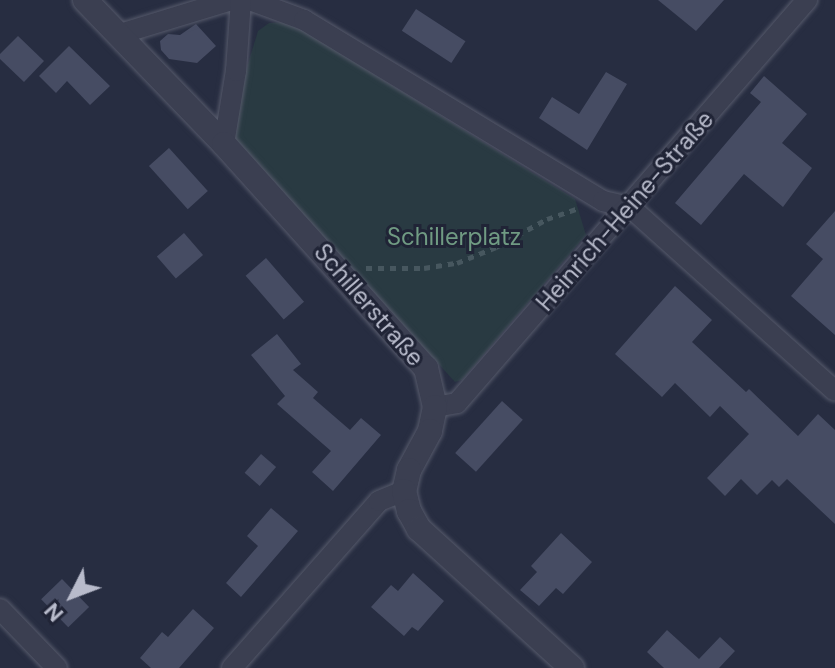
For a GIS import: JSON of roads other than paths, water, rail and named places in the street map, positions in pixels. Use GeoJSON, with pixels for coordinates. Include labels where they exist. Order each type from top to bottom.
{"type":"FeatureCollection","features":[{"type":"Feature","properties":{"kind":"street","name":"Schillerstraße"},"geometry":{"type":"LineString","coordinates":[[85,0],[224,144],[426,368],[435,407]]}},
{"type":"Feature","properties":{"kind":"street"},"geometry":{"type":"LineString","coordinates":[[120,34],[231,0]]}},
{"type":"Feature","properties":{"kind":"street"},"geometry":{"type":"LineString","coordinates":[[224,144],[236,71],[241,0]]}},
{"type":"Feature","properties":{"kind":"street"},"geometry":{"type":"LineString","coordinates":[[250,0],[304,20],[603,201],[630,207],[835,391]]}},
{"type":"Feature","properties":{"kind":"street","name":"Heinrich-Heine-Straße"},"geometry":{"type":"LineString","coordinates":[[435,407],[457,403],[807,0]]}},
{"type":"Feature","properties":{"kind":"street"},"geometry":{"type":"LineString","coordinates":[[435,407],[430,431],[409,470],[404,491],[419,529],[572,668]]}},
{"type":"Feature","properties":{"kind":"street"},"geometry":{"type":"LineString","coordinates":[[232,668],[379,501],[404,491]]}},
{"type":"Feature","properties":{"kind":"street"},"geometry":{"type":"LineString","coordinates":[[0,609],[57,668]]}},
{"type":"Feature","properties":{"kind":"park label","name":"Schillerplatz"},"geometry":{"type":"Point","coordinates":[454,237]}}]}
